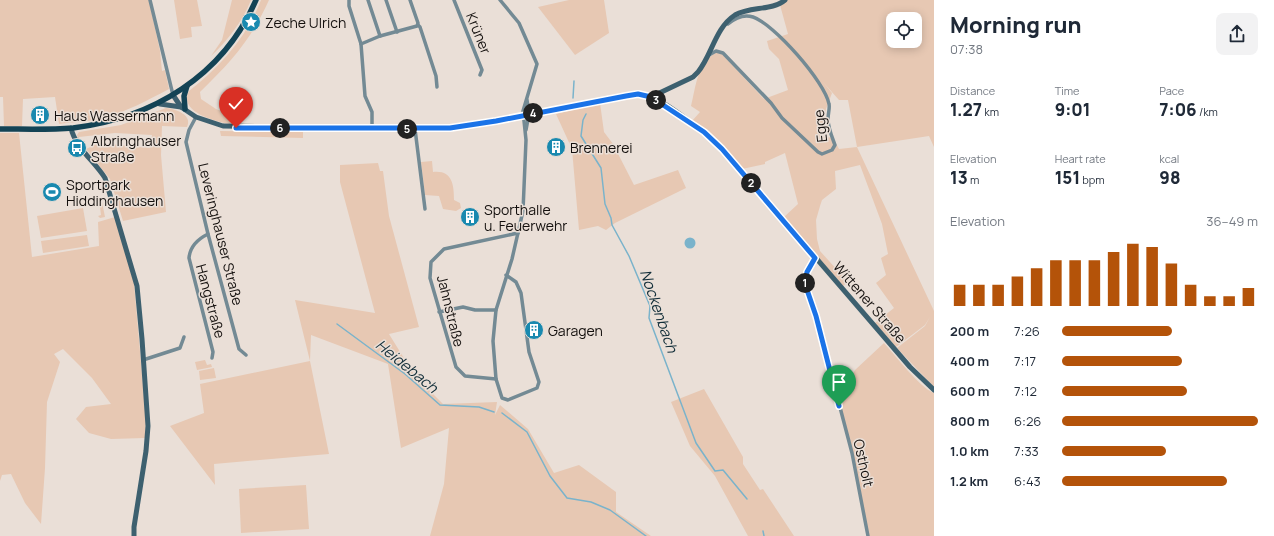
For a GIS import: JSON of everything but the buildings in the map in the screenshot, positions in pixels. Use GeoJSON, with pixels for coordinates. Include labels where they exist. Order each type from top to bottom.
{"type":"FeatureCollection","features":[{"type":"Feature","properties":{"kind":"main road"},"geometry":{"type":"LineString","coordinates":[[0,129],[71,128],[111,121],[160,104],[187,85],[216,61],[235,38],[256,0]]}},
{"type":"Feature","properties":{"kind":"main road"},"geometry":{"type":"LineString","coordinates":[[651,97],[693,77],[702,67],[722,28],[734,15],[748,9],[780,4],[784,0]]}},
{"type":"Feature","properties":{"kind":"main road"},"geometry":{"type":"LineString","coordinates":[[160,104],[183,108],[187,85]]}},
{"type":"Feature","properties":{"kind":"main road","name":"Wittener Straße"},"geometry":{"type":"LineString","coordinates":[[173,95],[183,108],[196,117],[213,124],[236,128],[372,129],[461,127],[638,94],[651,97],[700,129],[722,149],[910,368],[934,390]]}},
{"type":"Feature","properties":{"kind":"main road"},"geometry":{"type":"LineString","coordinates":[[71,128],[73,136],[97,164],[108,184],[137,286],[144,360],[147,433],[146,451],[134,527],[134,536]]}},
{"type":"Feature","properties":{"kind":"street"},"geometry":{"type":"LineString","coordinates":[[150,0],[173,95]]}},
{"type":"Feature","properties":{"kind":"street"},"geometry":{"type":"LineString","coordinates":[[349,0],[349,6],[361,44],[365,96],[372,112],[372,129]]}},
{"type":"Feature","properties":{"kind":"street"},"geometry":{"type":"LineString","coordinates":[[368,0],[380,36]]}},
{"type":"Feature","properties":{"kind":"street"},"geometry":{"type":"LineString","coordinates":[[386,0],[397,32]]}},
{"type":"Feature","properties":{"kind":"street"},"geometry":{"type":"LineString","coordinates":[[410,0],[436,76],[437,86]]}},
{"type":"Feature","properties":{"kind":"street","name":"Krüner"},"geometry":{"type":"LineString","coordinates":[[454,0],[482,70],[480,75]]}},
{"type":"Feature","properties":{"kind":"street"},"geometry":{"type":"LineString","coordinates":[[500,0],[518,23],[537,64],[522,115],[526,130]]}},
{"type":"Feature","properties":{"kind":"street","name":"Egge"},"geometry":{"type":"LineString","coordinates":[[707,57],[716,51],[723,53],[771,103],[782,118],[818,152],[822,154],[832,150],[835,145],[828,119],[830,104],[803,62],[786,43],[753,17],[740,17],[722,28]]}},
{"type":"Feature","properties":{"kind":"street"},"geometry":{"type":"LineString","coordinates":[[361,44],[380,36],[418,25]]}},
{"type":"Feature","properties":{"kind":"street"},"geometry":{"type":"LineString","coordinates":[[506,275],[516,282],[521,293],[526,336],[539,386],[508,400],[504,400],[496,379],[493,341],[496,310],[506,275],[518,233],[525,186],[526,130],[530,114],[527,100]]}},
{"type":"Feature","properties":{"kind":"street","name":"Leveringhauser Straße"},"geometry":{"type":"LineString","coordinates":[[196,117],[187,135],[186,142],[208,234],[239,349],[246,355]]}},
{"type":"Feature","properties":{"kind":"street"},"geometry":{"type":"LineString","coordinates":[[415,129],[425,209]]}},
{"type":"Feature","properties":{"kind":"street","name":"Jahnstraße"},"geometry":{"type":"LineString","coordinates":[[496,379],[465,376],[459,372],[452,358],[430,278],[430,269],[434,257],[444,248],[518,233]]}},
{"type":"Feature","properties":{"kind":"street","name":"Hangstraße"},"geometry":{"type":"LineString","coordinates":[[208,234],[196,242],[189,252],[188,258],[213,352],[212,358]]}},
{"type":"Feature","properties":{"kind":"street","name":"Ostholt"},"geometry":{"type":"LineString","coordinates":[[815,258],[807,272],[805,284],[816,316],[852,453],[868,536]]}},
{"type":"Feature","properties":{"kind":"street"},"geometry":{"type":"LineString","coordinates":[[440,312],[463,307],[475,310],[496,310]]}},
{"type":"Feature","properties":{"kind":"street"},"geometry":{"type":"LineString","coordinates":[[144,360],[177,349],[181,346],[184,337]]}},
{"type":"Feature","properties":{"kind":"shaded area"},"geometry":{"type":"Polygon","coordinates":[[[0,0],[149,0],[160,51],[162,71],[165,70],[169,89],[137,105],[103,118],[59,124],[55,97],[23,99],[22,126],[4,126],[3,97],[0,97],[0,0]]]}},
{"type":"Feature","properties":{"kind":"shaded area"},"geometry":{"type":"Polygon","coordinates":[[[174,0],[197,0],[202,26],[191,27],[192,37],[180,39],[174,0]]]}},
{"type":"Feature","properties":{"kind":"shaded area"},"geometry":{"type":"Polygon","coordinates":[[[232,0],[251,0],[244,16],[234,30],[211,56],[222,40],[232,0]]]}},
{"type":"Feature","properties":{"kind":"shaded area"},"geometry":{"type":"Polygon","coordinates":[[[261,0],[269,0],[255,27],[231,60],[200,92],[201,99],[216,109],[231,115],[230,124],[208,118],[193,110],[189,105],[187,98],[189,91],[222,61],[240,39],[255,14],[261,0]]]}},
{"type":"Feature","properties":{"kind":"shaded area"},"geometry":{"type":"Polygon","coordinates":[[[569,0],[604,0],[609,33],[575,55],[538,7],[569,0]]]}},
{"type":"Feature","properties":{"kind":"shaded area"},"geometry":{"type":"Polygon","coordinates":[[[786,0],[934,0],[934,147],[929,136],[857,147],[934,311],[934,387],[897,348],[925,326],[930,317],[925,325],[896,347],[875,323],[894,308],[876,283],[886,275],[881,258],[888,254],[882,224],[860,165],[835,171],[836,189],[822,200],[816,220],[817,239],[820,251],[848,282],[843,286],[784,217],[798,204],[785,153],[765,162],[765,164],[742,169],[692,121],[700,112],[691,106],[698,76],[705,62],[717,52],[722,54],[764,99],[788,90],[779,59],[769,49],[767,41],[788,34],[780,5],[786,0]],[[823,82],[832,93],[826,109],[820,136],[833,138],[839,149],[857,147],[848,100],[839,100],[823,82]]]}},
{"type":"Feature","properties":{"kind":"shaded area"},"geometry":{"type":"Polygon","coordinates":[[[600,103],[604,132],[613,144],[634,185],[678,170],[686,188],[615,223],[606,230],[598,226],[579,230],[572,149],[556,114],[600,103]]]}},
{"type":"Feature","properties":{"kind":"shaded area"},"geometry":{"type":"Polygon","coordinates":[[[166,108],[182,113],[188,119],[188,123],[187,127],[162,126],[161,155],[166,212],[123,221],[110,179],[86,149],[99,143],[150,148],[152,135],[115,133],[79,137],[80,144],[77,135],[79,132],[121,125],[166,108]]]}},
{"type":"Feature","properties":{"kind":"shaded area"},"geometry":{"type":"Polygon","coordinates":[[[220,131],[303,132],[303,138],[221,136],[220,131]]]}},
{"type":"Feature","properties":{"kind":"shaded area"},"geometry":{"type":"Polygon","coordinates":[[[0,133],[19,133],[32,257],[99,246],[98,222],[115,217],[134,283],[146,420],[145,438],[111,439],[89,433],[76,419],[86,407],[111,404],[92,378],[63,349],[54,354],[60,362],[47,402],[45,468],[41,524],[25,503],[11,474],[2,475],[0,481],[0,133]]]}},
{"type":"Feature","properties":{"kind":"shaded area"},"geometry":{"type":"Polygon","coordinates":[[[432,161],[433,172],[444,173],[451,179],[454,200],[460,203],[461,208],[456,211],[443,209],[439,196],[425,195],[421,162],[432,161]]]}},
{"type":"Feature","properties":{"kind":"shaded area"},"geometry":{"type":"Polygon","coordinates":[[[378,163],[380,171],[383,171],[389,216],[419,327],[389,334],[415,376],[443,404],[497,402],[495,415],[500,405],[528,429],[554,473],[579,465],[616,492],[616,512],[651,536],[430,536],[444,484],[449,428],[401,448],[388,364],[311,335],[310,361],[295,300],[375,313],[340,182],[340,165],[378,163]]]}},
{"type":"Feature","properties":{"kind":"shaded area"},"geometry":{"type":"Polygon","coordinates":[[[97,197],[101,197],[105,217],[100,218],[98,216],[101,215],[99,199],[96,199],[97,197]]]}},
{"type":"Feature","properties":{"kind":"shaded area"},"geometry":{"type":"Polygon","coordinates":[[[83,208],[87,231],[41,238],[37,216],[83,208]]]}},
{"type":"Feature","properties":{"kind":"shaded area"},"geometry":{"type":"Polygon","coordinates":[[[87,235],[89,246],[43,253],[41,241],[87,235]]]}},
{"type":"Feature","properties":{"kind":"shaded area"},"geometry":{"type":"Polygon","coordinates":[[[884,343],[915,378],[928,390],[934,393],[934,536],[869,536],[839,400],[855,370],[884,343]]]}},
{"type":"Feature","properties":{"kind":"shaded area"},"geometry":{"type":"Polygon","coordinates":[[[205,360],[207,365],[211,364],[212,367],[197,370],[195,362],[205,360]]]}},
{"type":"Feature","properties":{"kind":"shaded area"},"geometry":{"type":"Polygon","coordinates":[[[310,361],[329,454],[214,464],[215,485],[170,426],[204,413],[200,384],[310,361]]]}},
{"type":"Feature","properties":{"kind":"shaded area"},"geometry":{"type":"Polygon","coordinates":[[[214,368],[216,378],[200,380],[199,371],[214,368]]]}},
{"type":"Feature","properties":{"kind":"shaded area"},"geometry":{"type":"Polygon","coordinates":[[[704,389],[743,457],[743,464],[760,490],[763,489],[794,536],[748,536],[715,476],[690,446],[671,402],[704,389]]]}},
{"type":"Feature","properties":{"kind":"shaded area"},"geometry":{"type":"Polygon","coordinates":[[[306,485],[309,529],[241,533],[239,489],[306,485]]]}},
{"type":"Feature","properties":{"kind":"water"},"geometry":{"type":"Polygon","coordinates":[[[688,238],[692,238],[694,239],[694,247],[688,248],[685,245],[685,241],[688,238]]]}},
{"type":"Feature","properties":{"kind":"waterway","name":"Nockenbach"},"geometry":{"type":"LineString","coordinates":[[573,98],[574,81]]}},
{"type":"Feature","properties":{"kind":"waterway","name":"Nockenbach"},"geometry":{"type":"LineString","coordinates":[[586,114],[583,120],[581,136],[601,168],[605,204],[611,218],[612,225],[629,256],[650,306],[649,318],[696,443],[715,471],[723,470],[747,499]]}},
{"type":"Feature","properties":{"kind":"waterway","name":"Heidebach"},"geometry":{"type":"LineString","coordinates":[[337,324],[405,374],[440,405],[479,407],[494,412]]}},
{"type":"Feature","properties":{"kind":"waterway","name":"Heidebach"},"geometry":{"type":"LineString","coordinates":[[502,413],[527,432],[550,476],[567,498],[591,502],[610,510],[646,536]]}},
{"type":"Feature","properties":{"kind":"waterway","name":"Nockenbach"},"geometry":{"type":"LineString","coordinates":[[763,531],[764,536]]}},
{"type":"Feature","properties":{"kind":"place","name":"Zeche Ulrich"},"geometry":{"type":"Point","coordinates":[251,22]}},
{"type":"Feature","properties":{"kind":"place","name":"Haus Wassermann"},"geometry":{"type":"Point","coordinates":[40,115]}},
{"type":"Feature","properties":{"kind":"place","name":"Brennerei"},"geometry":{"type":"Point","coordinates":[556,147]}},
{"type":"Feature","properties":{"kind":"place","name":"Albringhauser Straße"},"geometry":{"type":"Point","coordinates":[77,148]}},
{"type":"Feature","properties":{"kind":"place","name":"Sportpark Hiddinghausen"},"geometry":{"type":"Point","coordinates":[52,192]}},
{"type":"Feature","properties":{"kind":"place","name":"Sporthalle u. Feuerwehr"},"geometry":{"type":"Point","coordinates":[470,217]}},
{"type":"Feature","properties":{"kind":"place","name":"Garagen"},"geometry":{"type":"Point","coordinates":[534,330]}},
{"type":"Feature","properties":{"kind":"route"},"geometry":{"type":"LineString","coordinates":[[236,128],[450,128],[496,121],[604,99],[638,94],[651,97],[700,129],[722,149],[815,258],[805,276],[805,284],[816,316],[839,406]]}}]}
